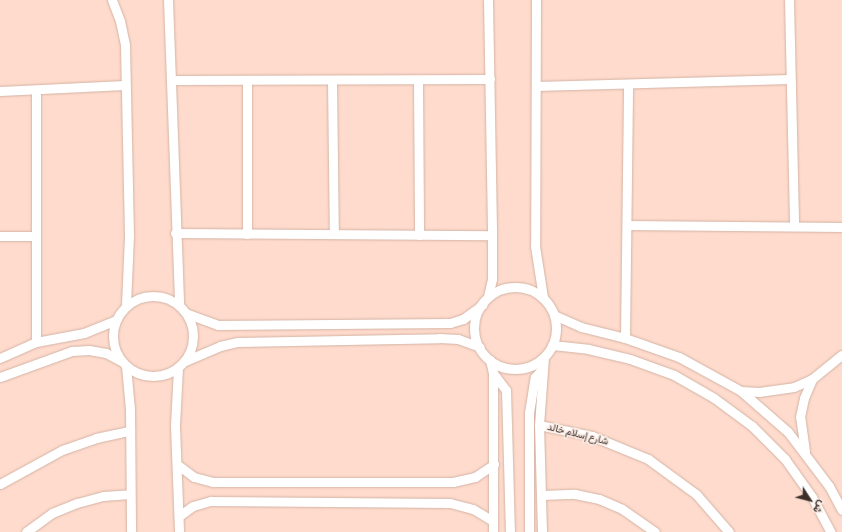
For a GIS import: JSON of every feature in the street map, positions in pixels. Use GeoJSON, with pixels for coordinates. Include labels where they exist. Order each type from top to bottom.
{"type":"FeatureCollection","features":[{"type":"Feature","properties":{"kind":"street"},"geometry":{"type":"LineString","coordinates":[[112,0],[123,33],[129,236],[126,306]]}},
{"type":"Feature","properties":{"kind":"street"},"geometry":{"type":"LineString","coordinates":[[168,0],[175,233],[179,304]]}},
{"type":"Feature","properties":{"kind":"street"},"geometry":{"type":"LineString","coordinates":[[488,0],[492,279],[488,297],[482,305],[474,326],[480,347],[490,360],[493,372],[493,532]]}},
{"type":"Feature","properties":{"kind":"street"},"geometry":{"type":"LineString","coordinates":[[490,360],[513,368],[530,366],[544,357],[552,345],[556,330],[554,316],[543,297],[535,246],[536,0]]}},
{"type":"Feature","properties":{"kind":"street"},"geometry":{"type":"LineString","coordinates":[[789,0],[794,226]]}},
{"type":"Feature","properties":{"kind":"street"},"geometry":{"type":"LineString","coordinates":[[171,80],[332,81],[490,79]]}},
{"type":"Feature","properties":{"kind":"street"},"geometry":{"type":"LineString","coordinates":[[536,86],[790,79]]}},
{"type":"Feature","properties":{"kind":"street"},"geometry":{"type":"LineString","coordinates":[[247,80],[247,234]]}},
{"type":"Feature","properties":{"kind":"street"},"geometry":{"type":"LineString","coordinates":[[418,80],[419,235]]}},
{"type":"Feature","properties":{"kind":"street"},"geometry":{"type":"LineString","coordinates":[[332,81],[334,234]]}},
{"type":"Feature","properties":{"kind":"street"},"geometry":{"type":"LineString","coordinates":[[625,338],[628,84]]}},
{"type":"Feature","properties":{"kind":"street"},"geometry":{"type":"LineString","coordinates":[[0,91],[36,91],[125,85]]}},
{"type":"Feature","properties":{"kind":"street"},"geometry":{"type":"LineString","coordinates":[[36,91],[36,342]]}},
{"type":"Feature","properties":{"kind":"street"},"geometry":{"type":"LineString","coordinates":[[627,225],[842,227]]}},
{"type":"Feature","properties":{"kind":"street"},"geometry":{"type":"LineString","coordinates":[[175,233],[492,235]]}},
{"type":"Feature","properties":{"kind":"street"},"geometry":{"type":"LineString","coordinates":[[0,236],[36,236]]}},
{"type":"Feature","properties":{"kind":"street"},"geometry":{"type":"LineString","coordinates":[[488,297],[503,289],[520,287],[543,297]]}},
{"type":"Feature","properties":{"kind":"street"},"geometry":{"type":"LineString","coordinates":[[0,377],[72,351],[89,350],[106,353],[124,363],[146,376],[168,374],[178,368],[185,361],[193,343],[192,323],[188,314],[179,304],[158,296],[135,300],[126,306],[116,320],[113,341],[124,363],[130,431],[131,532]]}},
{"type":"Feature","properties":{"kind":"street"},"geometry":{"type":"LineString","coordinates":[[188,314],[218,325],[450,323],[463,318],[482,305]]}},
{"type":"Feature","properties":{"kind":"street"},"geometry":{"type":"LineString","coordinates":[[554,316],[581,327],[625,338],[679,357],[741,391],[788,432],[829,486],[842,510]]}},
{"type":"Feature","properties":{"kind":"street"},"geometry":{"type":"LineString","coordinates":[[0,358],[36,342],[84,333],[116,320]]}},
{"type":"Feature","properties":{"kind":"street"},"geometry":{"type":"LineString","coordinates":[[185,361],[220,346],[238,342],[439,338],[458,340],[480,347]]}},
{"type":"Feature","properties":{"kind":"street"},"geometry":{"type":"LineString","coordinates":[[552,345],[588,349],[630,359],[674,375],[714,398],[752,426],[785,459],[812,497],[831,532]]}},
{"type":"Feature","properties":{"kind":"street"},"geometry":{"type":"LineString","coordinates":[[741,391],[776,391],[812,379],[842,355]]}},
{"type":"Feature","properties":{"kind":"street"},"geometry":{"type":"LineString","coordinates":[[542,532],[539,425],[544,357]]}},
{"type":"Feature","properties":{"kind":"street"},"geometry":{"type":"LineString","coordinates":[[178,368],[175,426],[178,465],[179,532]]}},
{"type":"Feature","properties":{"kind":"street"},"geometry":{"type":"LineString","coordinates":[[529,532],[529,413],[534,377],[542,369]]}},
{"type":"Feature","properties":{"kind":"street"},"geometry":{"type":"LineString","coordinates":[[493,372],[506,390],[510,532]]}},
{"type":"Feature","properties":{"kind":"street"},"geometry":{"type":"LineString","coordinates":[[806,454],[800,417],[804,398],[812,379]]}},
{"type":"Feature","properties":{"kind":"street","name":"شارع إسلام خالد"},"geometry":{"type":"LineString","coordinates":[[539,425],[592,436],[648,458],[696,494],[729,532]]}},
{"type":"Feature","properties":{"kind":"street"},"geometry":{"type":"LineString","coordinates":[[0,484],[62,450],[96,438],[130,431]]}},
{"type":"Feature","properties":{"kind":"street"},"geometry":{"type":"LineString","coordinates":[[178,465],[194,477],[213,482],[453,482],[475,477],[494,464]]}},
{"type":"Feature","properties":{"kind":"street"},"geometry":{"type":"LineString","coordinates":[[26,532],[52,514],[77,503],[103,496],[130,494]]}},
{"type":"Feature","properties":{"kind":"street"},"geometry":{"type":"LineString","coordinates":[[541,495],[575,494],[600,499],[622,509],[655,532]]}},
{"type":"Feature","properties":{"kind":"street"},"geometry":{"type":"LineString","coordinates":[[179,516],[193,506],[211,501],[450,503],[473,509],[493,522]]}}]}
